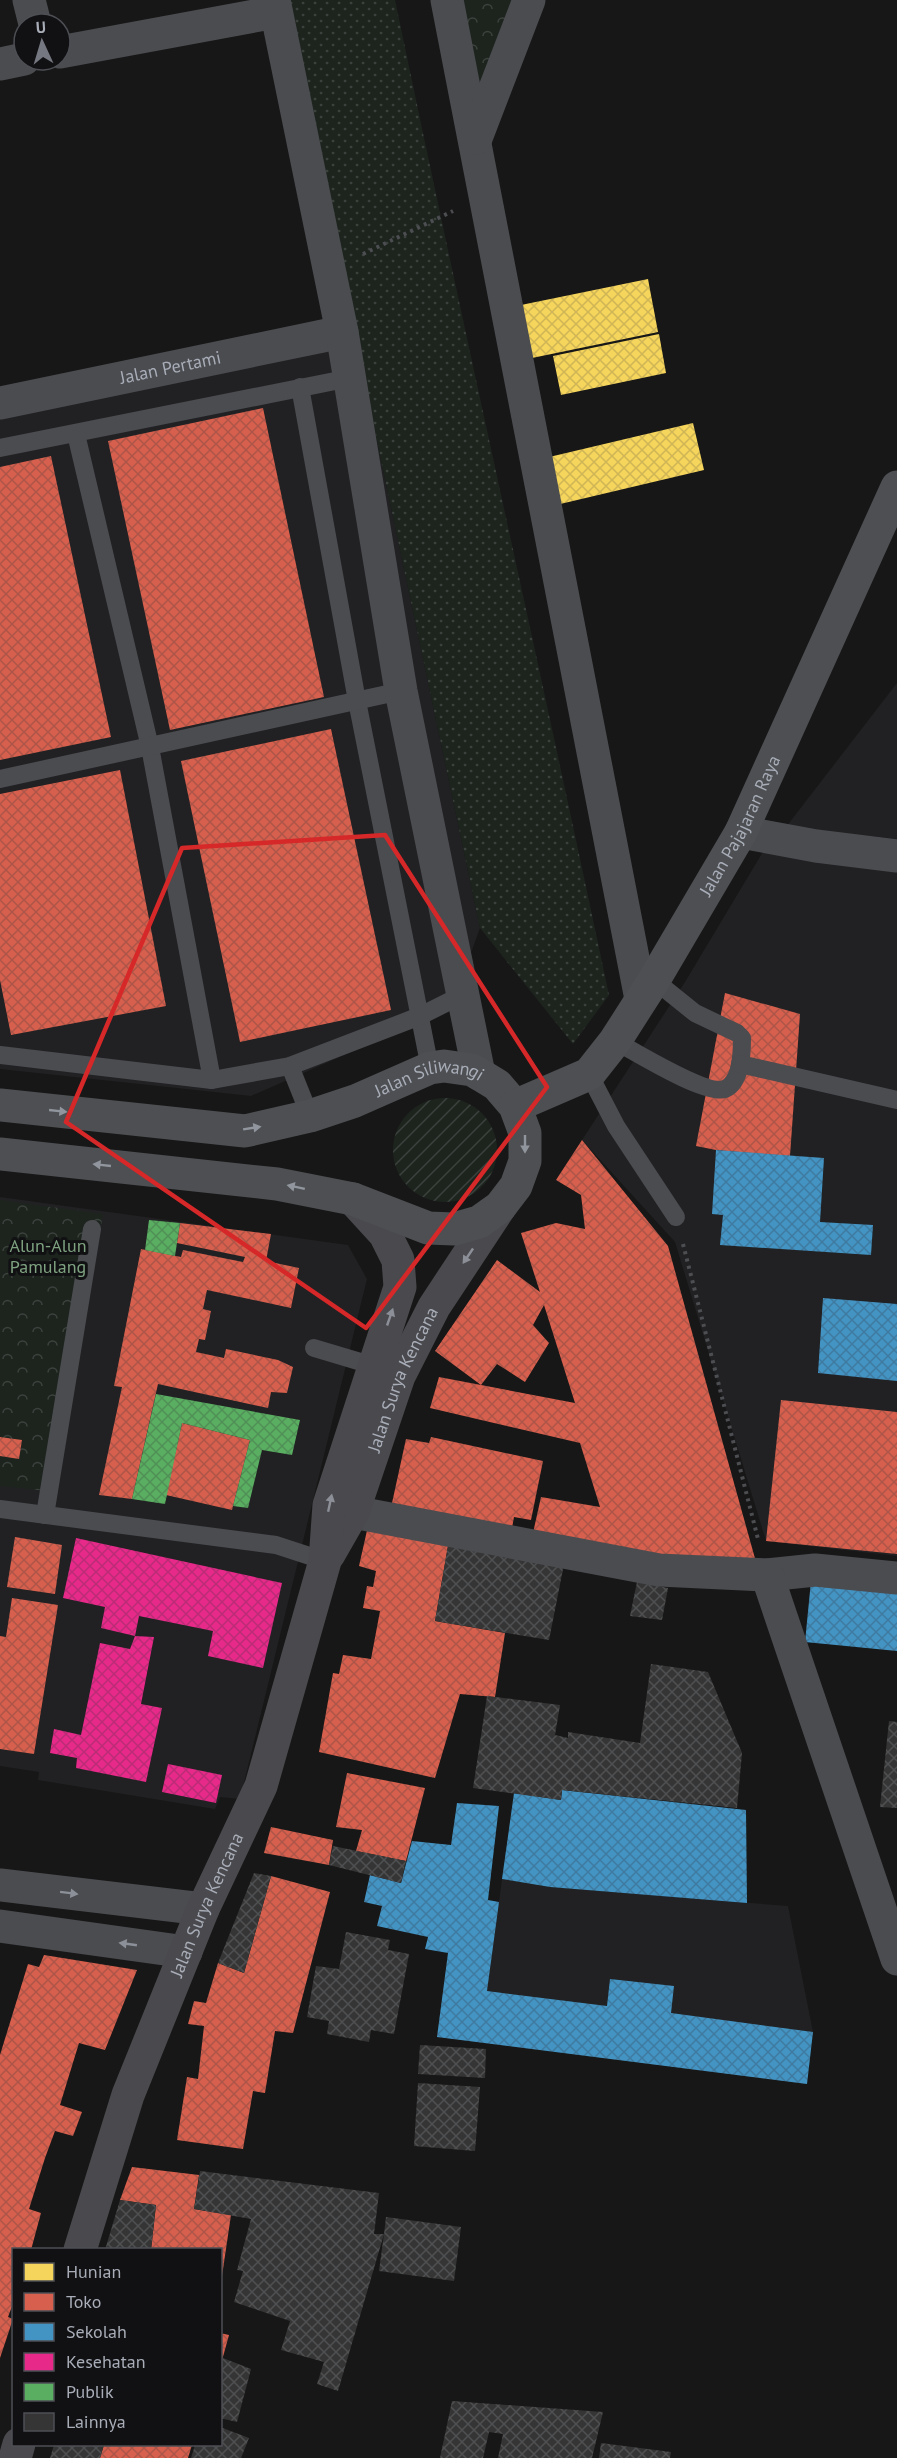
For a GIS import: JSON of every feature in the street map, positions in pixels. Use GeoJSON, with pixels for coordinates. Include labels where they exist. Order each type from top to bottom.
{"type":"FeatureCollection","features":[{"type":"Feature","properties":{"kind":"main road","name":"Jalan Pajajaran Raya"},"geometry":{"type":"LineString","coordinates":[[515,1106],[589,1074],[615,1041],[648,990],[741,832],[897,488]]}},
{"type":"Feature","properties":{"kind":"main road","name":"Jalan Siliwangi"},"geometry":{"type":"LineString","coordinates":[[0,1105],[245,1131],[310,1116],[355,1101],[430,1068],[444,1066],[472,1070],[497,1085],[515,1106],[525,1133],[525,1161],[516,1186],[501,1207],[479,1222],[454,1229],[428,1228],[353,1199],[277,1184],[0,1154]]}},
{"type":"Feature","properties":{"kind":"main road","name":"Jalan Surya Kencana"},"geometry":{"type":"LineString","coordinates":[[325,1561],[353,1512],[386,1370],[400,1287],[398,1260],[385,1234],[353,1199]]}},
{"type":"Feature","properties":{"kind":"main road","name":"Jalan Surya Kencana"},"geometry":{"type":"LineString","coordinates":[[81,2248],[128,2095],[203,1909],[261,1786],[325,1561],[329,1504],[386,1370],[434,1307],[501,1207]]}},
{"type":"Feature","properties":{"kind":"street"},"geometry":{"type":"LineString","coordinates":[[447,0],[648,990]]}},
{"type":"Feature","properties":{"kind":"street"},"geometry":{"type":"LineString","coordinates":[[476,138],[529,0]]}},
{"type":"Feature","properties":{"kind":"street"},"geometry":{"type":"LineString","coordinates":[[72,49],[275,6],[342,332],[401,691],[479,1074]]}},
{"type":"Feature","properties":{"kind":"street","name":"Jalan Pertami"},"geometry":{"type":"LineString","coordinates":[[0,404],[342,332]]}},
{"type":"Feature","properties":{"kind":"street"},"geometry":{"type":"LineString","coordinates":[[741,832],[816,846],[897,856]]}},
{"type":"Feature","properties":{"kind":"street"},"geometry":{"type":"LineString","coordinates":[[353,1512],[659,1570],[768,1575],[815,1570],[897,1578]]}},
{"type":"Feature","properties":{"kind":"street"},"geometry":{"type":"LineString","coordinates":[[768,1575],[897,1959]]}},
{"type":"Feature","properties":{"kind":"street"},"geometry":{"type":"LineString","coordinates":[[0,1885],[203,1909]]}},
{"type":"Feature","properties":{"kind":"street"},"geometry":{"type":"LineString","coordinates":[[0,1926],[186,1953]]}},
{"type":"Feature","properties":{"kind":"lane"},"geometry":{"type":"LineString","coordinates":[[0,448],[350,378]]}},
{"type":"Feature","properties":{"kind":"lane"},"geometry":{"type":"LineString","coordinates":[[300,387],[357,701],[430,1068]]}},
{"type":"Feature","properties":{"kind":"lane"},"geometry":{"type":"LineString","coordinates":[[76,434],[150,747],[212,1080]]}},
{"type":"Feature","properties":{"kind":"lane"},"geometry":{"type":"LineString","coordinates":[[0,778],[401,691]]}},
{"type":"Feature","properties":{"kind":"lane"},"geometry":{"type":"LineString","coordinates":[[615,1041],[687,1080],[717,1090],[725,1089],[733,1083],[740,1064],[742,1038],[737,1033],[648,990]]}},
{"type":"Feature","properties":{"kind":"lane"},"geometry":{"type":"LineString","coordinates":[[0,1055],[212,1080],[290,1066],[420,1016],[464,994]]}},
{"type":"Feature","properties":{"kind":"lane"},"geometry":{"type":"LineString","coordinates":[[740,1064],[897,1101]]}},
{"type":"Feature","properties":{"kind":"lane"},"geometry":{"type":"LineString","coordinates":[[290,1066],[310,1116]]}},
{"type":"Feature","properties":{"kind":"lane"},"geometry":{"type":"LineString","coordinates":[[589,1074],[616,1126],[676,1217]]}},
{"type":"Feature","properties":{"kind":"lane"},"geometry":{"type":"LineString","coordinates":[[45,1515],[92,1229]]}},
{"type":"Feature","properties":{"kind":"lane"},"geometry":{"type":"LineString","coordinates":[[314,1348],[386,1370]]}},
{"type":"Feature","properties":{"kind":"lane"},"geometry":{"type":"LineString","coordinates":[[0,1509],[276,1545],[325,1561]]}},
{"type":"Feature","properties":{"kind":"path"},"geometry":{"type":"LineString","coordinates":[[329,270],[487,195]]}},
{"type":"Feature","properties":{"kind":"path"},"geometry":{"type":"LineString","coordinates":[[676,1217],[768,1575]]}},
{"type":"Feature","properties":{"kind":"highlighted area"},"geometry":{"type":"Polygon","coordinates":[[[385,835],[547,1087],[366,1328],[66,1122],[182,848],[385,835]]]}},
{"type":"Feature","properties":{"kind":"shaded area"},"geometry":{"type":"Polygon","coordinates":[[[353,328],[480,928],[451,1008],[251,1096],[0,1069],[0,410],[353,328]]]}},
{"type":"Feature","properties":{"kind":"shaded area"},"geometry":{"type":"Polygon","coordinates":[[[897,683],[897,839],[786,827],[897,683]]]}},
{"type":"Feature","properties":{"kind":"shaded area"},"geometry":{"type":"Polygon","coordinates":[[[764,850],[897,865],[897,1556],[766,1541],[675,1242],[582,1140],[685,982],[764,850]]]}},
{"type":"Feature","properties":{"kind":"shaded area"},"geometry":{"type":"Polygon","coordinates":[[[0,1197],[348,1245],[367,1279],[240,1799],[220,1797],[215,1809],[38,1780],[39,1772],[0,1766],[0,1197]]]}},
{"type":"Feature","properties":{"kind":"shaded area"},"geometry":{"type":"Polygon","coordinates":[[[502,1879],[550,1887],[788,1906],[813,2032],[807,2084],[437,2037],[456,1896],[499,1902],[502,1879]]]}},
{"type":"Feature","properties":{"kind":"green space"},"geometry":{"type":"Polygon","coordinates":[[[287,0],[395,0],[609,995],[573,1044],[480,928],[353,328],[287,0]]]}},
{"type":"Feature","properties":{"kind":"green space"},"geometry":{"type":"Polygon","coordinates":[[[450,0],[527,0],[476,128],[450,0]]]}},
{"type":"Feature","properties":{"kind":"green space"},"geometry":{"type":"Polygon","coordinates":[[[445,1098],[465,1102],[482,1113],[493,1130],[497,1150],[493,1170],[482,1187],[465,1198],[445,1202],[425,1198],[408,1187],[397,1170],[393,1150],[397,1130],[408,1113],[425,1102],[445,1098]]]}},
{"type":"Feature","properties":{"kind":"green space","name":"Alun-Alun Pamulang"},"geometry":{"type":"Polygon","coordinates":[[[0,1200],[103,1214],[56,1492],[0,1486],[0,1200]]]}},
{"type":"Feature","properties":{"kind":"building: Hunian"},"geometry":{"type":"Polygon","coordinates":[[[648,279],[658,332],[532,358],[521,305],[648,279]]]}},
{"type":"Feature","properties":{"kind":"building: Hunian"},"geometry":{"type":"Polygon","coordinates":[[[659,334],[666,373],[561,395],[553,356],[659,334]]]}},
{"type":"Feature","properties":{"kind":"building: Hunian"},"geometry":{"type":"Polygon","coordinates":[[[693,423],[704,470],[556,505],[545,458],[693,423]]]}},
{"type":"Feature","properties":{"kind":"building: Toko"},"geometry":{"type":"Polygon","coordinates":[[[263,408],[324,697],[170,730],[108,441],[263,408]]]}},
{"type":"Feature","properties":{"kind":"building: Toko"},"geometry":{"type":"Polygon","coordinates":[[[51,456],[111,737],[0,760],[0,467],[51,456]]]}},
{"type":"Feature","properties":{"kind":"building: Toko"},"geometry":{"type":"Polygon","coordinates":[[[331,729],[391,1010],[240,1042],[181,761],[331,729]]]}},
{"type":"Feature","properties":{"kind":"building: Toko"},"geometry":{"type":"Polygon","coordinates":[[[120,770],[166,1006],[11,1035],[0,980],[0,794],[120,770]]]}},
{"type":"Feature","properties":{"kind":"building: Toko"},"geometry":{"type":"Polygon","coordinates":[[[725,993],[800,1014],[790,1156],[716,1150],[696,1146],[725,993]]]}},
{"type":"Feature","properties":{"kind":"building: Toko"},"geometry":{"type":"Polygon","coordinates":[[[582,1140],[668,1246],[756,1562],[658,1554],[533,1533],[541,1497],[600,1507],[580,1443],[430,1408],[439,1377],[481,1385],[435,1351],[497,1260],[540,1292],[521,1233],[556,1223],[585,1229],[581,1195],[556,1180],[582,1140]],[[544,1305],[533,1325],[549,1343],[525,1382],[497,1364],[481,1385],[575,1403],[544,1305]]]}},
{"type":"Feature","properties":{"kind":"building: Toko"},"geometry":{"type":"Polygon","coordinates":[[[180,1223],[271,1234],[266,1261],[299,1268],[291,1308],[207,1290],[203,1309],[211,1311],[205,1340],[199,1339],[196,1352],[224,1358],[226,1349],[278,1360],[293,1367],[287,1393],[271,1392],[268,1408],[158,1384],[132,1499],[99,1495],[122,1387],[114,1386],[141,1249],[181,1257],[183,1250],[243,1262],[245,1257],[177,1243],[180,1223]]]}},
{"type":"Feature","properties":{"kind":"building: Toko"},"geometry":{"type":"Polygon","coordinates":[[[781,1400],[897,1412],[897,1554],[766,1541],[781,1400]]]}},
{"type":"Feature","properties":{"kind":"building: Toko"},"geometry":{"type":"Polygon","coordinates":[[[182,1423],[250,1440],[232,1510],[166,1495],[182,1423]]]}},
{"type":"Feature","properties":{"kind":"building: Toko"},"geometry":{"type":"Polygon","coordinates":[[[0,1437],[22,1440],[19,1459],[0,1456],[0,1437]]]}},
{"type":"Feature","properties":{"kind":"building: Toko"},"geometry":{"type":"Polygon","coordinates":[[[431,1437],[543,1461],[531,1520],[514,1517],[512,1528],[392,1503],[406,1439],[429,1443],[431,1437]]]}},
{"type":"Feature","properties":{"kind":"building: Toko"},"geometry":{"type":"Polygon","coordinates":[[[368,1526],[449,1540],[435,1621],[505,1633],[495,1697],[460,1694],[435,1778],[319,1752],[333,1673],[339,1674],[343,1655],[371,1659],[380,1611],[363,1608],[367,1586],[373,1587],[376,1571],[359,1566],[368,1526]]]}},
{"type":"Feature","properties":{"kind":"building: Toko"},"geometry":{"type":"Polygon","coordinates":[[[15,1537],[62,1545],[55,1594],[7,1587],[15,1537]]]}},
{"type":"Feature","properties":{"kind":"building: Toko"},"geometry":{"type":"Polygon","coordinates":[[[12,1598],[58,1605],[34,1754],[0,1749],[0,1636],[6,1637],[12,1598]]]}},
{"type":"Feature","properties":{"kind":"building: Toko"},"geometry":{"type":"Polygon","coordinates":[[[347,1773],[425,1788],[406,1861],[356,1851],[362,1830],[336,1827],[347,1773]]]}},
{"type":"Feature","properties":{"kind":"building: Toko"},"geometry":{"type":"Polygon","coordinates":[[[271,1827],[333,1840],[329,1865],[264,1853],[271,1827]]]}},
{"type":"Feature","properties":{"kind":"building: Toko"},"geometry":{"type":"Polygon","coordinates":[[[271,1876],[330,1892],[293,2033],[275,2031],[265,2093],[253,2091],[243,2149],[177,2140],[187,2077],[198,2079],[204,2026],[188,2024],[194,2001],[206,2003],[218,1963],[244,1973],[271,1876]]]}},
{"type":"Feature","properties":{"kind":"building: Toko"},"geometry":{"type":"Polygon","coordinates":[[[44,1955],[137,1970],[105,2050],[79,2043],[60,2105],[82,2112],[73,2136],[55,2131],[29,2209],[41,2213],[32,2248],[12,2248],[12,2306],[8,2317],[12,2319],[12,2322],[0,2358],[0,2055],[28,1964],[39,1967],[44,1955]]]}},
{"type":"Feature","properties":{"kind":"building: Toko"},"geometry":{"type":"Polygon","coordinates":[[[132,2167],[199,2175],[194,2209],[231,2215],[222,2276],[222,2248],[151,2248],[156,2205],[120,2200],[132,2167]]]}},
{"type":"Feature","properties":{"kind":"building: Toko"},"geometry":{"type":"Polygon","coordinates":[[[222,2333],[229,2335],[222,2360],[222,2333]]]}},
{"type":"Feature","properties":{"kind":"building: Toko"},"geometry":{"type":"Polygon","coordinates":[[[104,2446],[192,2446],[188,2458],[100,2458],[104,2446]]]}},
{"type":"Feature","properties":{"kind":"building: Sekolah"},"geometry":{"type":"Polygon","coordinates":[[[716,1150],[824,1158],[820,1222],[873,1225],[871,1255],[720,1245],[723,1215],[712,1214],[716,1150]]]}},
{"type":"Feature","properties":{"kind":"building: Sekolah"},"geometry":{"type":"Polygon","coordinates":[[[823,1298],[897,1304],[897,1381],[818,1373],[823,1298]]]}},
{"type":"Feature","properties":{"kind":"building: Sekolah"},"geometry":{"type":"Polygon","coordinates":[[[811,1581],[897,1590],[897,1651],[805,1642],[811,1581]]]}},
{"type":"Feature","properties":{"kind":"building: Sekolah"},"geometry":{"type":"Polygon","coordinates":[[[562,1790],[746,1810],[747,1903],[550,1887],[502,1879],[514,1793],[561,1800],[562,1790]]]}},
{"type":"Feature","properties":{"kind":"building: Sekolah"},"geometry":{"type":"Polygon","coordinates":[[[457,1803],[499,1806],[488,1900],[499,1902],[487,1991],[607,2006],[610,1979],[674,1986],[671,2013],[813,2032],[807,2084],[437,2037],[448,1953],[425,1949],[428,1937],[377,1926],[382,1906],[364,1902],[370,1875],[401,1883],[412,1841],[451,1845],[457,1803]]]}},
{"type":"Feature","properties":{"kind":"building: Kesehatan"},"geometry":{"type":"Polygon","coordinates":[[[76,1538],[282,1583],[263,1668],[208,1656],[213,1631],[139,1616],[135,1636],[101,1628],[105,1607],[63,1598],[76,1538]]]}},
{"type":"Feature","properties":{"kind":"building: Kesehatan"},"geometry":{"type":"Polygon","coordinates":[[[135,1636],[154,1637],[141,1704],[162,1708],[146,1782],[76,1768],[77,1758],[50,1753],[54,1729],[81,1735],[100,1643],[130,1649],[135,1636]]]}},
{"type":"Feature","properties":{"kind":"building: Kesehatan"},"geometry":{"type":"Polygon","coordinates":[[[168,1764],[222,1775],[216,1803],[162,1792],[168,1764]]]}},
{"type":"Feature","properties":{"kind":"building: Publik"},"geometry":{"type":"Polygon","coordinates":[[[149,1220],[180,1223],[175,1256],[145,1250],[149,1220]]]}},
{"type":"Feature","properties":{"kind":"building: Publik"},"geometry":{"type":"Polygon","coordinates":[[[156,1394],[300,1420],[292,1455],[262,1450],[248,1508],[233,1506],[250,1440],[182,1423],[165,1504],[132,1499],[156,1394]]]}},
{"type":"Feature","properties":{"kind":"building: Lainnya"},"geometry":{"type":"Polygon","coordinates":[[[449,1540],[564,1564],[549,1640],[435,1621],[449,1540]]]}},
{"type":"Feature","properties":{"kind":"building: Lainnya"},"geometry":{"type":"Polygon","coordinates":[[[637,1582],[668,1588],[662,1620],[630,1616],[637,1582]]]}},
{"type":"Feature","properties":{"kind":"building: Lainnya"},"geometry":{"type":"Polygon","coordinates":[[[651,1664],[708,1672],[742,1753],[737,1808],[562,1790],[561,1800],[473,1788],[487,1696],[560,1705],[555,1735],[568,1738],[568,1732],[640,1743],[651,1664]]]}},
{"type":"Feature","properties":{"kind":"building: Lainnya"},"geometry":{"type":"Polygon","coordinates":[[[889,1721],[897,1722],[897,1808],[880,1807],[889,1721]]]}},
{"type":"Feature","properties":{"kind":"building: Lainnya"},"geometry":{"type":"Polygon","coordinates":[[[333,1846],[406,1861],[401,1883],[329,1865],[333,1846]]]}},
{"type":"Feature","properties":{"kind":"building: Lainnya"},"geometry":{"type":"Polygon","coordinates":[[[254,1873],[271,1876],[244,1973],[218,1963],[254,1873]]]}},
{"type":"Feature","properties":{"kind":"building: Lainnya"},"geometry":{"type":"Polygon","coordinates":[[[346,1932],[390,1940],[388,1950],[409,1954],[394,2034],[371,2030],[369,2042],[327,2034],[329,2021],[307,2017],[316,1966],[339,1969],[346,1932]]]}},
{"type":"Feature","properties":{"kind":"building: Lainnya"},"geometry":{"type":"Polygon","coordinates":[[[420,2045],[486,2049],[485,2078],[418,2074],[420,2045]]]}},
{"type":"Feature","properties":{"kind":"building: Lainnya"},"geometry":{"type":"Polygon","coordinates":[[[418,2083],[480,2087],[475,2151],[414,2146],[418,2083]]]}},
{"type":"Feature","properties":{"kind":"building: Lainnya"},"geometry":{"type":"Polygon","coordinates":[[[200,2171],[379,2193],[374,2234],[384,2234],[338,2391],[317,2384],[324,2362],[281,2350],[290,2321],[234,2302],[243,2271],[237,2270],[251,2219],[194,2209],[200,2171]]]}},
{"type":"Feature","properties":{"kind":"building: Lainnya"},"geometry":{"type":"Polygon","coordinates":[[[120,2200],[156,2205],[151,2248],[106,2248],[120,2200]]]}},
{"type":"Feature","properties":{"kind":"building: Lainnya"},"geometry":{"type":"Polygon","coordinates":[[[386,2217],[461,2227],[454,2281],[379,2271],[386,2217]]]}},
{"type":"Feature","properties":{"kind":"building: Lainnya"},"geometry":{"type":"Polygon","coordinates":[[[223,2358],[251,2369],[237,2422],[222,2418],[223,2358]]]}},
{"type":"Feature","properties":{"kind":"building: Lainnya"},"geometry":{"type":"Polygon","coordinates":[[[452,2401],[603,2412],[592,2458],[498,2458],[503,2434],[489,2432],[483,2458],[440,2458],[452,2401]]]}},
{"type":"Feature","properties":{"kind":"building: Lainnya"},"geometry":{"type":"Polygon","coordinates":[[[222,2428],[249,2438],[241,2458],[191,2458],[195,2446],[222,2446],[222,2428]]]}},
{"type":"Feature","properties":{"kind":"building: Lainnya"},"geometry":{"type":"Polygon","coordinates":[[[601,2443],[671,2452],[670,2458],[599,2458],[601,2443]]]}},
{"type":"Feature","properties":{"kind":"building: Lainnya"},"geometry":{"type":"Polygon","coordinates":[[[54,2446],[104,2446],[100,2458],[50,2458],[54,2446]]]}}]}
